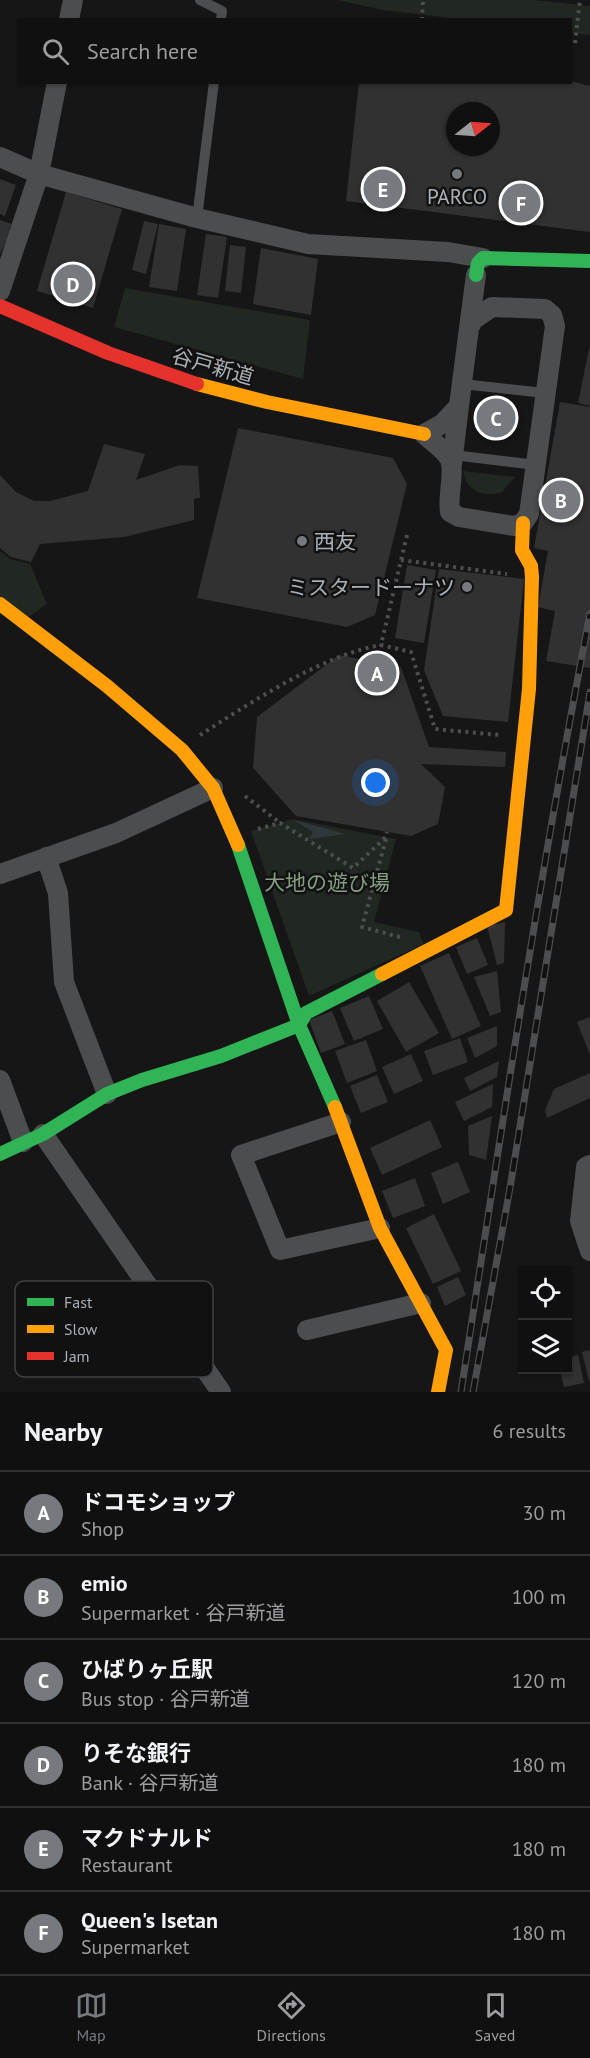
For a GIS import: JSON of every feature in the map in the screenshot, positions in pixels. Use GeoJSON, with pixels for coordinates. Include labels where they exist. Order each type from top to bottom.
{"type":"FeatureCollection","features":[{"type":"Feature","properties":{"kind":"street"},"geometry":{"type":"LineString","coordinates":[[69,18],[73,0]]}},
{"type":"Feature","properties":{"kind":"street"},"geometry":{"type":"LineString","coordinates":[[0,291],[39,174],[57,84]]}},
{"type":"Feature","properties":{"kind":"street"},"geometry":{"type":"LineString","coordinates":[[0,157],[39,174],[197,218],[308,244],[448,252],[479,267],[590,261]]}},
{"type":"Feature","properties":{"kind":"street"},"geometry":{"type":"LineString","coordinates":[[479,267],[483,297],[492,307]]}},
{"type":"Feature","properties":{"kind":"street"},"geometry":{"type":"LineString","coordinates":[[468,328],[473,320],[492,307],[545,309],[552,315],[555,326],[529,514],[522,523],[514,526],[459,517],[450,512],[448,500],[468,328],[479,267]]}},
{"type":"Feature","properties":{"kind":"street","name":"谷戸新道"},"geometry":{"type":"LineString","coordinates":[[0,306],[100,350],[174,377],[256,400],[424,434]]}},
{"type":"Feature","properties":{"kind":"street"},"geometry":{"type":"LineString","coordinates":[[453,460],[424,434],[442,424],[459,406]]}},
{"type":"Feature","properties":{"kind":"street"},"geometry":{"type":"LineString","coordinates":[[0,1155],[43,1134],[107,1094],[142,1080],[221,1056],[299,1025],[306,1013],[506,910],[524,737],[532,577],[531,566],[522,550],[522,523]]}},
{"type":"Feature","properties":{"kind":"street"},"geometry":{"type":"LineString","coordinates":[[0,604],[107,686],[182,750],[213,788],[235,836],[299,1025],[341,1122],[380,1228],[446,1350],[438,1392]]}},
{"type":"Feature","properties":{"kind":"street"},"geometry":{"type":"LineString","coordinates":[[0,873],[116,832],[213,788]]}},
{"type":"Feature","properties":{"kind":"street"},"geometry":{"type":"LineString","coordinates":[[46,857],[58,893],[64,982],[107,1094]]}},
{"type":"Feature","properties":{"kind":"street"},"geometry":{"type":"LineString","coordinates":[[0,1080],[23,1142]]}},
{"type":"Feature","properties":{"kind":"street"},"geometry":{"type":"LineString","coordinates":[[341,1122],[241,1155],[280,1250],[380,1228]]}},
{"type":"Feature","properties":{"kind":"street"},"geometry":{"type":"LineString","coordinates":[[43,1134],[144,1281]]}},
{"type":"Feature","properties":{"kind":"street"},"geometry":{"type":"LineString","coordinates":[[590,1165],[586,1167],[580,1221],[590,1251]]}},
{"type":"Feature","properties":{"kind":"street"},"geometry":{"type":"LineString","coordinates":[[307,1330],[421,1303]]}},
{"type":"Feature","properties":{"kind":"street"},"geometry":{"type":"LineString","coordinates":[[211,1377],[221,1392]]}},
{"type":"Feature","properties":{"kind":"lane"},"geometry":{"type":"LineString","coordinates":[[200,0],[222,11],[221,18]]}},
{"type":"Feature","properties":{"kind":"lane"},"geometry":{"type":"LineString","coordinates":[[197,218],[214,84]]}},
{"type":"Feature","properties":{"kind":"lane"},"geometry":{"type":"LineString","coordinates":[[462,384],[545,393]]}},
{"type":"Feature","properties":{"kind":"lane"},"geometry":{"type":"LineString","coordinates":[[453,460],[536,465]]}},
{"type":"Feature","properties":{"kind":"path"},"geometry":{"type":"LineString","coordinates":[[422,18],[423,0]]}},
{"type":"Feature","properties":{"kind":"path"},"geometry":{"type":"LineString","coordinates":[[575,43],[580,0]]}},
{"type":"Feature","properties":{"kind":"path"},"geometry":{"type":"LineString","coordinates":[[553,507],[567,510]]}},
{"type":"Feature","properties":{"kind":"path"},"geometry":{"type":"LineString","coordinates":[[381,645],[407,535]]}},
{"type":"Feature","properties":{"kind":"path"},"geometry":{"type":"LineString","coordinates":[[401,560],[532,577]]}},
{"type":"Feature","properties":{"kind":"path"},"geometry":{"type":"LineString","coordinates":[[182,750],[260,697],[353,650],[381,645],[411,652],[435,729],[524,737]]}},
{"type":"Feature","properties":{"kind":"path"},"geometry":{"type":"LineString","coordinates":[[251,831],[280,823],[353,868],[387,834],[362,927],[403,938]]}},
{"type":"Feature","properties":{"kind":"green space"},"geometry":{"type":"Polygon","coordinates":[[[337,0],[534,0],[590,6],[590,35],[572,33],[572,18],[451,18],[383,10],[337,0]]]}},
{"type":"Feature","properties":{"kind":"green space"},"geometry":{"type":"Polygon","coordinates":[[[125,288],[310,320],[303,379],[114,327],[125,288]]]}},
{"type":"Feature","properties":{"kind":"green space"},"geometry":{"type":"Polygon","coordinates":[[[463,471],[515,477],[502,492],[482,494],[468,484],[463,471]]]}},
{"type":"Feature","properties":{"kind":"green space"},"geometry":{"type":"Polygon","coordinates":[[[0,551],[10,559],[30,564],[47,604],[23,621],[0,604],[0,551]]]}},
{"type":"Feature","properties":{"kind":"green space","name":"大地の遊び場"},"geometry":{"type":"Polygon","coordinates":[[[293,819],[396,839],[374,922],[419,932],[424,944],[309,996],[251,831],[293,819]]]}},
{"type":"Feature","properties":{"kind":"shaded area"},"geometry":{"type":"Polygon","coordinates":[[[294,820],[346,834],[309,839],[313,832],[294,820]]]}},
{"type":"Feature","properties":{"kind":"building","name":"PARCO"},"geometry":{"type":"Polygon","coordinates":[[[572,82],[590,86],[590,232],[346,201],[359,84],[572,84],[572,82]]]}},
{"type":"Feature","properties":{"kind":"building"},"geometry":{"type":"Polygon","coordinates":[[[0,179],[16,185],[5,216],[0,214],[0,179]]]}},
{"type":"Feature","properties":{"kind":"building"},"geometry":{"type":"Polygon","coordinates":[[[66,192],[122,209],[93,308],[37,291],[66,192]]]}},
{"type":"Feature","properties":{"kind":"building"},"geometry":{"type":"Polygon","coordinates":[[[0,220],[12,224],[0,254],[0,220]]]}},
{"type":"Feature","properties":{"kind":"building"},"geometry":{"type":"Polygon","coordinates":[[[144,221],[158,224],[146,274],[132,270],[144,221]]]}},
{"type":"Feature","properties":{"kind":"building"},"geometry":{"type":"Polygon","coordinates":[[[159,224],[186,229],[177,291],[149,287],[159,224]]]}},
{"type":"Feature","properties":{"kind":"building"},"geometry":{"type":"Polygon","coordinates":[[[206,234],[227,237],[218,298],[197,295],[206,234]]]}},
{"type":"Feature","properties":{"kind":"building"},"geometry":{"type":"Polygon","coordinates":[[[230,245],[246,247],[241,293],[225,291],[230,245]]]}},
{"type":"Feature","properties":{"kind":"building"},"geometry":{"type":"Polygon","coordinates":[[[261,248],[318,259],[311,315],[253,304],[261,248]]]}},
{"type":"Feature","properties":{"kind":"building"},"geometry":{"type":"Polygon","coordinates":[[[590,349],[590,406],[578,403],[590,349]]]}},
{"type":"Feature","properties":{"kind":"building"},"geometry":{"type":"Polygon","coordinates":[[[560,402],[590,407],[590,668],[546,661],[555,611],[538,607],[548,551],[534,548],[560,402]]]}},
{"type":"Feature","properties":{"kind":"building","name":"西友"},"geometry":{"type":"Polygon","coordinates":[[[238,428],[393,458],[407,484],[375,615],[347,627],[197,598],[238,428]]]}},
{"type":"Feature","properties":{"kind":"building"},"geometry":{"type":"Polygon","coordinates":[[[104,444],[145,454],[136,480],[180,465],[198,466],[200,498],[194,499],[194,520],[124,537],[40,544],[31,562],[11,557],[0,548],[0,475],[16,492],[34,501],[50,501],[88,491],[104,444]]]}},
{"type":"Feature","properties":{"kind":"building"},"geometry":{"type":"Polygon","coordinates":[[[407,565],[436,570],[424,643],[395,638],[407,565]]]}},
{"type":"Feature","properties":{"kind":"building"},"geometry":{"type":"Polygon","coordinates":[[[439,569],[524,579],[508,722],[443,716],[424,670],[439,569]]]}},
{"type":"Feature","properties":{"kind":"building"},"geometry":{"type":"Polygon","coordinates":[[[339,655],[401,667],[429,747],[506,752],[505,767],[421,764],[445,787],[438,824],[411,836],[296,816],[253,768],[257,717],[339,655]]]}},
{"type":"Feature","properties":{"kind":"building"},"geometry":{"type":"Polygon","coordinates":[[[505,922],[504,963],[497,965],[487,926],[505,922]]]}},
{"type":"Feature","properties":{"kind":"building"},"geometry":{"type":"Polygon","coordinates":[[[477,938],[488,965],[467,974],[456,947],[477,938]]]}},
{"type":"Feature","properties":{"kind":"building"},"geometry":{"type":"Polygon","coordinates":[[[449,953],[481,1026],[452,1039],[420,966],[449,953]]]}},
{"type":"Feature","properties":{"kind":"building"},"geometry":{"type":"Polygon","coordinates":[[[497,971],[501,1012],[490,1016],[474,977],[497,971]]]}},
{"type":"Feature","properties":{"kind":"building"},"geometry":{"type":"Polygon","coordinates":[[[409,982],[439,1033],[406,1052],[377,1001],[409,982]]]}},
{"type":"Feature","properties":{"kind":"building"},"geometry":{"type":"Polygon","coordinates":[[[369,996],[383,1029],[354,1041],[340,1008],[369,996]]]}},
{"type":"Feature","properties":{"kind":"building"},"geometry":{"type":"Polygon","coordinates":[[[332,1011],[345,1044],[321,1053],[309,1020],[332,1011]]]}},
{"type":"Feature","properties":{"kind":"building"},"geometry":{"type":"Polygon","coordinates":[[[590,1017],[590,1055],[577,1022],[590,1017]]]}},
{"type":"Feature","properties":{"kind":"building"},"geometry":{"type":"Polygon","coordinates":[[[497,1026],[497,1046],[475,1058],[467,1038],[497,1026]]]}},
{"type":"Feature","properties":{"kind":"building"},"geometry":{"type":"Polygon","coordinates":[[[460,1038],[468,1062],[433,1075],[424,1051],[460,1038]]]}},
{"type":"Feature","properties":{"kind":"building"},"geometry":{"type":"Polygon","coordinates":[[[366,1040],[377,1071],[347,1083],[335,1051],[366,1040]]]}},
{"type":"Feature","properties":{"kind":"building"},"geometry":{"type":"Polygon","coordinates":[[[411,1054],[423,1081],[394,1094],[382,1067],[411,1054]]]}},
{"type":"Feature","properties":{"kind":"building"},"geometry":{"type":"Polygon","coordinates":[[[499,1061],[497,1077],[470,1091],[464,1078],[499,1061]]]}},
{"type":"Feature","properties":{"kind":"building"},"geometry":{"type":"Polygon","coordinates":[[[590,1073],[590,1098],[547,1118],[545,1110],[554,1089],[590,1073]]]}},
{"type":"Feature","properties":{"kind":"building"},"geometry":{"type":"Polygon","coordinates":[[[377,1075],[388,1102],[361,1113],[350,1086],[377,1075]]]}},
{"type":"Feature","properties":{"kind":"building"},"geometry":{"type":"Polygon","coordinates":[[[493,1084],[492,1107],[464,1121],[455,1102],[493,1084]]]}},
{"type":"Feature","properties":{"kind":"building"},"geometry":{"type":"Polygon","coordinates":[[[492,1116],[486,1160],[469,1155],[468,1126],[492,1116]]]}},
{"type":"Feature","properties":{"kind":"building"},"geometry":{"type":"Polygon","coordinates":[[[430,1120],[442,1147],[382,1175],[370,1148],[430,1120]]]}},
{"type":"Feature","properties":{"kind":"building"},"geometry":{"type":"Polygon","coordinates":[[[458,1162],[470,1192],[443,1204],[431,1173],[458,1162]]]}},
{"type":"Feature","properties":{"kind":"building"},"geometry":{"type":"Polygon","coordinates":[[[415,1178],[425,1206],[393,1218],[382,1191],[415,1178]]]}},
{"type":"Feature","properties":{"kind":"building"},"geometry":{"type":"Polygon","coordinates":[[[434,1214],[461,1271],[433,1284],[406,1228],[434,1214]]]}},
{"type":"Feature","properties":{"kind":"building"},"geometry":{"type":"Polygon","coordinates":[[[458,1277],[466,1295],[445,1306],[437,1287],[458,1277]]]}},
{"type":"Feature","properties":{"kind":"building"},"geometry":{"type":"Polygon","coordinates":[[[590,1350],[590,1381],[589,1381],[582,1352],[590,1350]]]}},
{"type":"Feature","properties":{"kind":"building"},"geometry":{"type":"Polygon","coordinates":[[[578,1355],[584,1383],[564,1387],[561,1374],[572,1374],[572,1357],[578,1355]]]}},
{"type":"Feature","properties":{"kind":"railway"},"geometry":{"type":"LineString","coordinates":[[461,1392],[538,905],[590,614]]}},
{"type":"Feature","properties":{"kind":"railway"},"geometry":{"type":"LineString","coordinates":[[473,1392],[510,1188],[590,692]]}},
{"type":"Feature","properties":{"kind":"traffic: fast"},"geometry":{"type":"LineString","coordinates":[[476,275],[478,263],[483,258],[590,261]]}},
{"type":"Feature","properties":{"kind":"traffic: fast"},"geometry":{"type":"LineString","coordinates":[[238,845],[299,1025],[335,1107]]}},
{"type":"Feature","properties":{"kind":"traffic: fast"},"geometry":{"type":"LineString","coordinates":[[0,1154],[43,1134],[107,1094],[142,1080],[221,1056],[299,1025],[306,1013],[382,974]]}},
{"type":"Feature","properties":{"kind":"traffic: slow"},"geometry":{"type":"LineString","coordinates":[[197,384],[267,402],[424,434]]}},
{"type":"Feature","properties":{"kind":"traffic: slow"},"geometry":{"type":"LineString","coordinates":[[382,974],[506,910],[529,689],[532,577],[531,566],[522,550],[523,523]]}},
{"type":"Feature","properties":{"kind":"traffic: slow"},"geometry":{"type":"LineString","coordinates":[[0,604],[107,686],[182,750],[213,788],[238,845]]}},
{"type":"Feature","properties":{"kind":"traffic: slow"},"geometry":{"type":"LineString","coordinates":[[335,1107],[380,1228],[446,1350],[438,1392]]}},
{"type":"Feature","properties":{"kind":"traffic: jam"},"geometry":{"type":"LineString","coordinates":[[0,306],[108,353],[197,384]]}},
{"type":"Feature","properties":{"kind":"place","name":"PARCO"},"geometry":{"type":"Point","coordinates":[457,174]}},
{"type":"Feature","properties":{"kind":"place","name":"マクドナルド"},"geometry":{"type":"Point","coordinates":[383,189]}},
{"type":"Feature","properties":{"kind":"place","name":"Queen's Isetan"},"geometry":{"type":"Point","coordinates":[521,203]}},
{"type":"Feature","properties":{"kind":"place","name":"りそな銀行"},"geometry":{"type":"Point","coordinates":[73,284]}},
{"type":"Feature","properties":{"kind":"place","name":"ひばりヶ丘駅"},"geometry":{"type":"Point","coordinates":[496,418]}},
{"type":"Feature","properties":{"kind":"place","name":"emio"},"geometry":{"type":"Point","coordinates":[561,500]}},
{"type":"Feature","properties":{"kind":"place","name":"西友"},"geometry":{"type":"Point","coordinates":[302,541]}},
{"type":"Feature","properties":{"kind":"place","name":"ミスタードーナツ"},"geometry":{"type":"Point","coordinates":[467,587]}},
{"type":"Feature","properties":{"kind":"place","name":"ドコモショップ"},"geometry":{"type":"Point","coordinates":[377,673]}}]}
